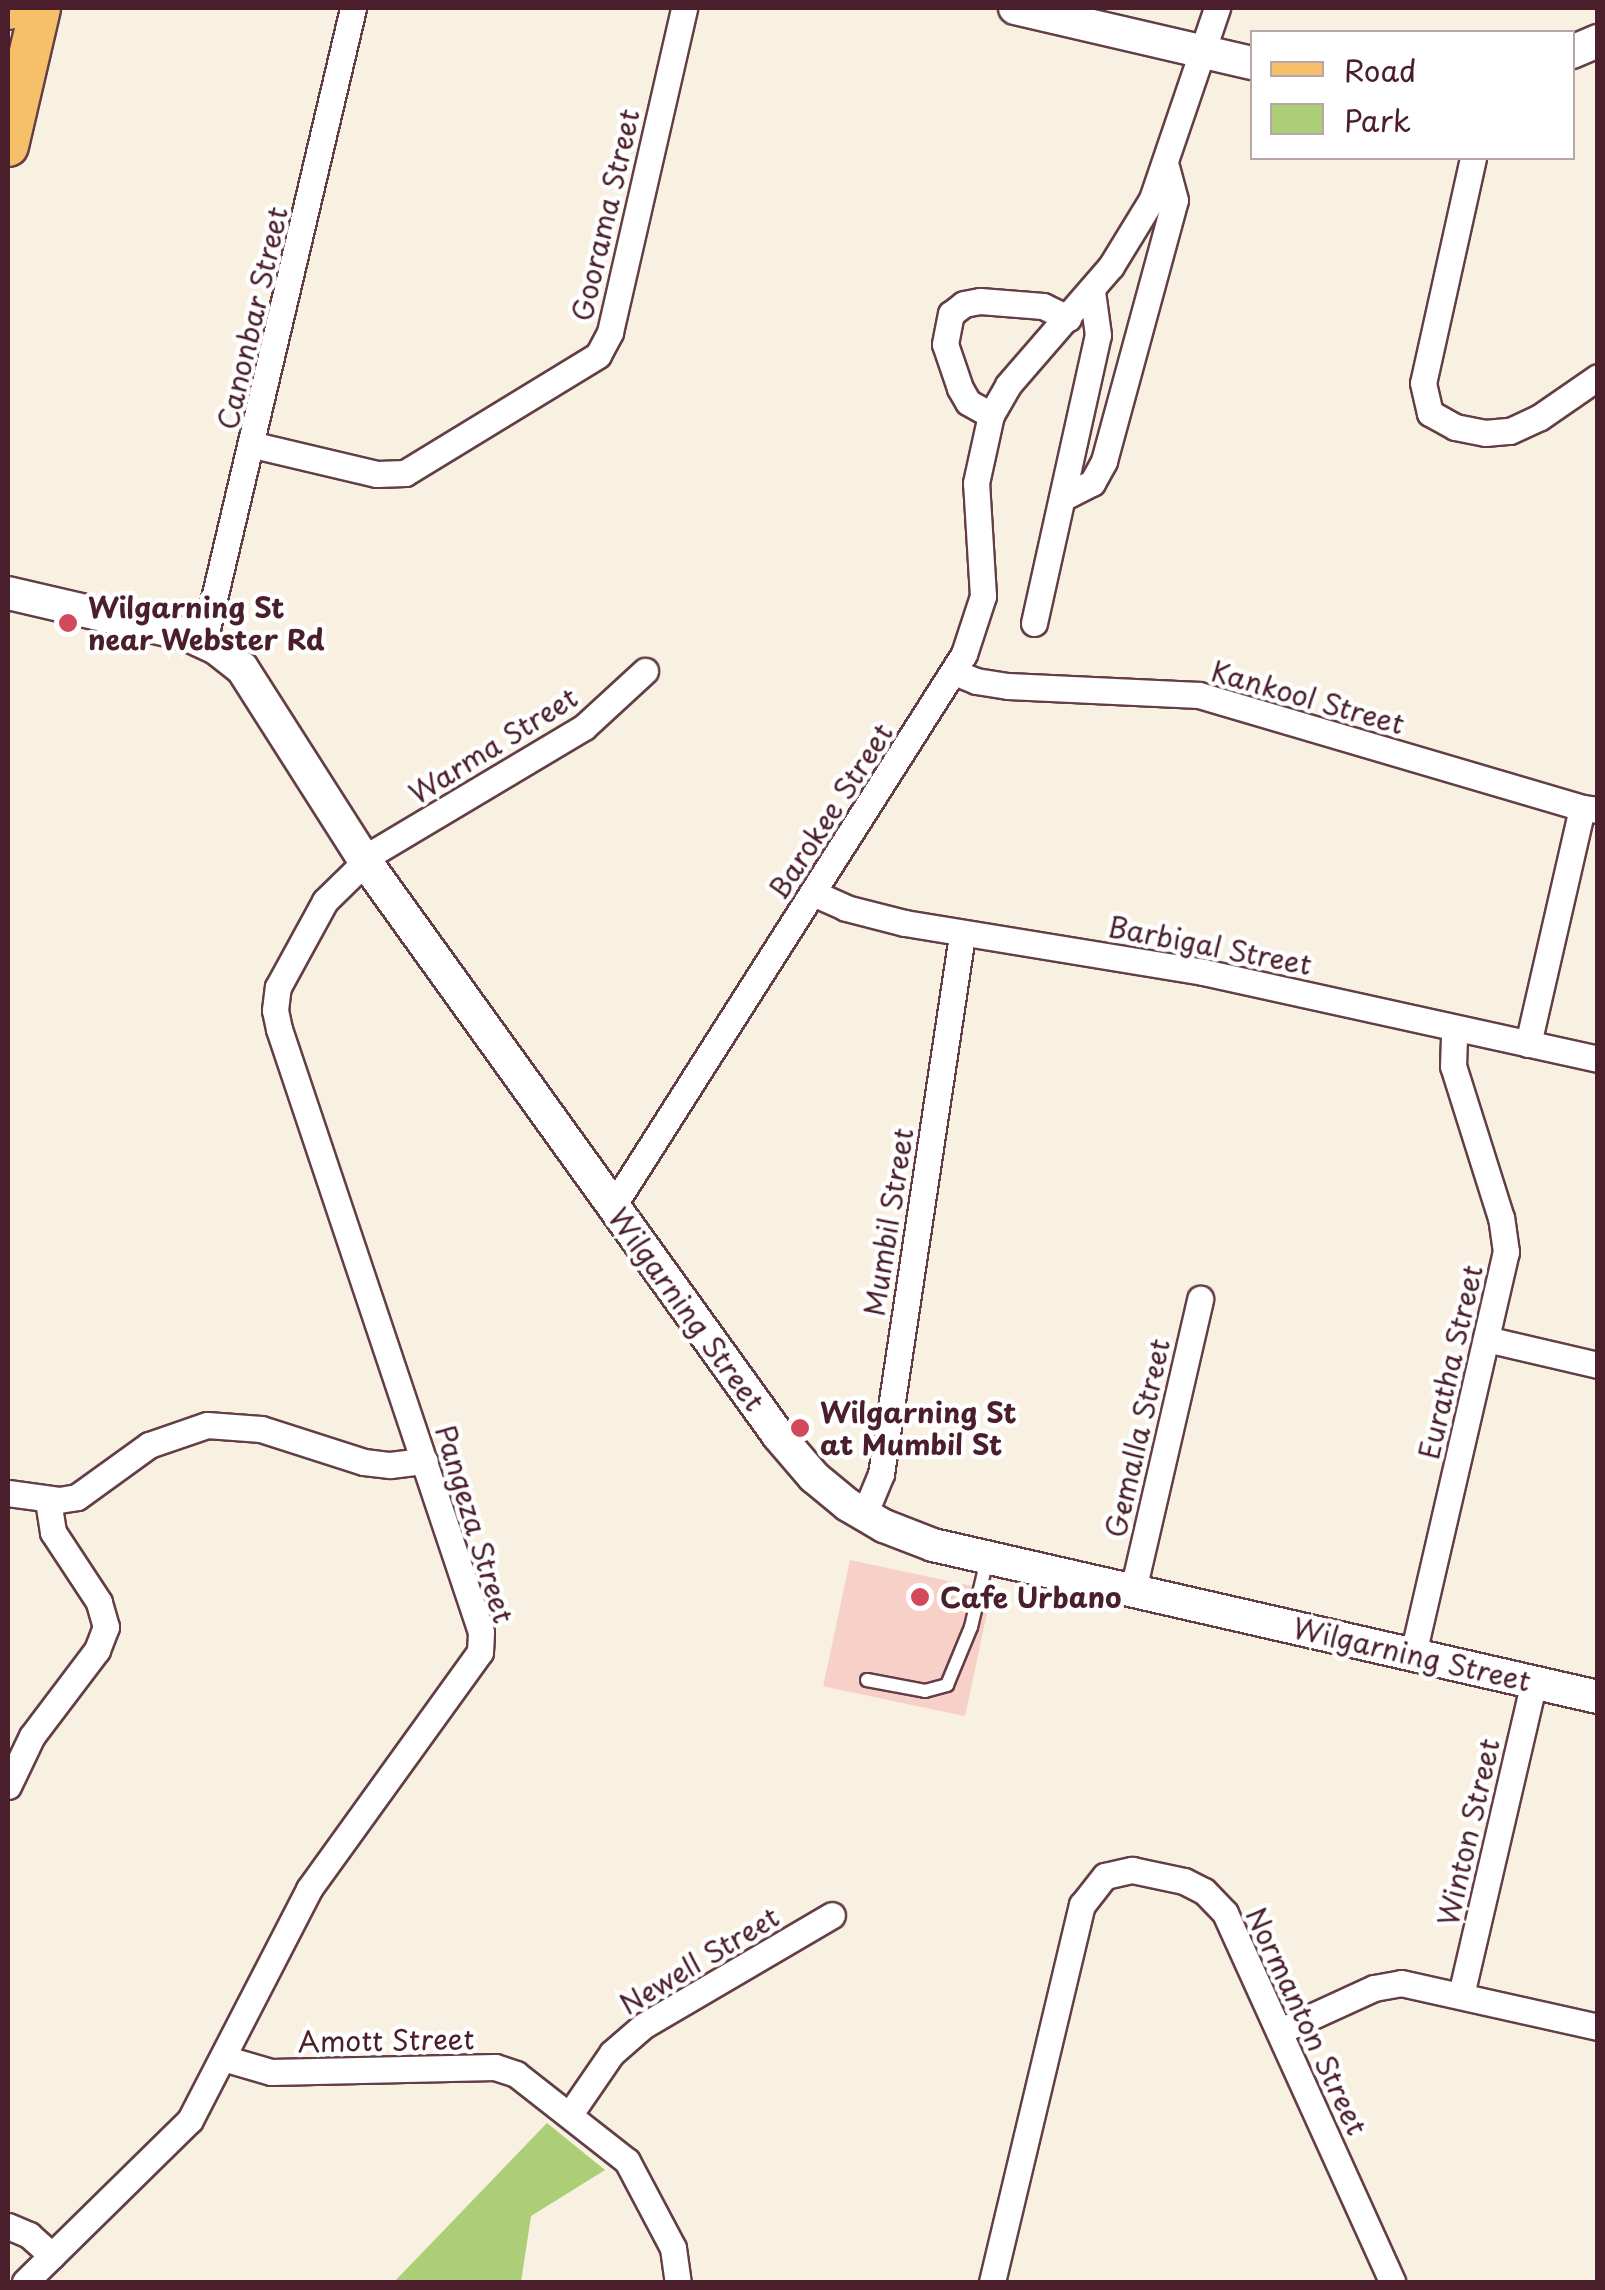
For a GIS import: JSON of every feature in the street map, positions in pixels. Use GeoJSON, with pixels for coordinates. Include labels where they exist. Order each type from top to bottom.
{"type":"FeatureCollection","features":[{"type":"Feature","properties":{"kind":"main road"},"geometry":{"type":"LineString","coordinates":[[8,146],[40,8]]}},
{"type":"Feature","properties":{"kind":"street","name":"Canonbar Street"},"geometry":{"type":"LineString","coordinates":[[204,641],[254,445],[353,8]]}},
{"type":"Feature","properties":{"kind":"street","name":"Goorama Street"},"geometry":{"type":"LineString","coordinates":[[254,445],[377,474],[405,473],[598,354],[610,332],[684,8]]}},
{"type":"Feature","properties":{"kind":"street"},"geometry":{"type":"LineString","coordinates":[[1015,8],[1250,63]]}},
{"type":"Feature","properties":{"kind":"street","name":"Barokee Street"},"geometry":{"type":"LineString","coordinates":[[613,1206],[954,672],[971,639],[983,596],[976,483],[991,414],[1008,385],[1092,291],[1136,228],[1166,167],[1217,8]]}},
{"type":"Feature","properties":{"kind":"street"},"geometry":{"type":"LineString","coordinates":[[1473,160],[1423,383],[1430,413],[1455,427],[1485,433],[1510,431],[1540,417],[1598,377]]}},
{"type":"Feature","properties":{"kind":"street","name":"Barokee Street"},"geometry":{"type":"LineString","coordinates":[[1062,498],[1092,483],[1102,470],[1175,200],[1166,167]]}},
{"type":"Feature","properties":{"kind":"street"},"geometry":{"type":"LineString","coordinates":[[1034,623],[1098,334],[1092,291]]}},
{"type":"Feature","properties":{"kind":"street"},"geometry":{"type":"LineString","coordinates":[[991,414],[968,402],[960,388],[944,336],[951,314],[964,304],[980,301],[1043,306],[1068,318]]}},
{"type":"Feature","properties":{"kind":"street","name":"Wilgarning Street"},"geometry":{"type":"LineString","coordinates":[[8,593],[204,641],[231,658],[251,681],[366,861],[786,1446],[822,1485],[864,1515],[909,1537],[987,1558],[1598,1697]]}},
{"type":"Feature","properties":{"kind":"street","name":"Warma Street"},"geometry":{"type":"LineString","coordinates":[[366,861],[376,851],[584,726],[645,671]]}},
{"type":"Feature","properties":{"kind":"street","name":"Kankool Street"},"geometry":{"type":"LineString","coordinates":[[954,672],[1008,686],[1198,695],[1590,809]]}},
{"type":"Feature","properties":{"kind":"street"},"geometry":{"type":"LineString","coordinates":[[1528,1044],[1590,809]]}},
{"type":"Feature","properties":{"kind":"street","name":"Pangeza Street"},"geometry":{"type":"LineString","coordinates":[[25,2282],[190,2120],[309,1889],[480,1652],[481,1632],[275,1010],[282,978],[325,902],[366,861]]}},
{"type":"Feature","properties":{"kind":"street","name":"Barbigal Street"},"geometry":{"type":"LineString","coordinates":[[813,893],[846,908],[962,935],[1148,962],[1598,1059]]}},
{"type":"Feature","properties":{"kind":"street","name":"Mumbil Street"},"geometry":{"type":"LineString","coordinates":[[864,1515],[881,1474],[962,935]]}},
{"type":"Feature","properties":{"kind":"street","name":"Euratha Street"},"geometry":{"type":"LineString","coordinates":[[1413,1654],[1506,1240],[1453,1066],[1454,1028]]}},
{"type":"Feature","properties":{"kind":"street","name":"Gemalla Street"},"geometry":{"type":"LineString","coordinates":[[1133,1590],[1200,1299]]}},
{"type":"Feature","properties":{"kind":"street"},"geometry":{"type":"LineString","coordinates":[[1486,1339],[1598,1365]]}},
{"type":"Feature","properties":{"kind":"street"},"geometry":{"type":"LineString","coordinates":[[8,1494],[48,1499],[77,1496],[148,1445],[207,1424],[261,1429],[364,1462],[402,1465],[425,1461]]}},
{"type":"Feature","properties":{"kind":"street"},"geometry":{"type":"LineString","coordinates":[[8,1786],[32,1736],[97,1650],[106,1627],[100,1602],[53,1532],[48,1499]]}},
{"type":"Feature","properties":{"kind":"street","name":"Winton Street"},"geometry":{"type":"LineString","coordinates":[[1461,1995],[1534,1682]]}},
{"type":"Feature","properties":{"kind":"street","name":"Normanton Street"},"geometry":{"type":"LineString","coordinates":[[992,2282],[1082,1904],[1094,1884],[1118,1871],[1132,1870],[1164,1874],[1204,1892],[1234,1928],[1392,2282]]}},
{"type":"Feature","properties":{"kind":"street","name":"Newell Street"},"geometry":{"type":"LineString","coordinates":[[570,2114],[612,2053],[643,2026],[832,1914]]}},
{"type":"Feature","properties":{"kind":"street"},"geometry":{"type":"LineString","coordinates":[[1280,2031],[1388,1984],[1416,1984],[1598,2026]]}},
{"type":"Feature","properties":{"kind":"street","name":"Amott Street"},"geometry":{"type":"LineString","coordinates":[[222,2058],[271,2072],[496,2067],[516,2074],[627,2161],[673,2248],[678,2282]]}},
{"type":"Feature","properties":{"kind":"street"},"geometry":{"type":"LineString","coordinates":[[8,2226],[29,2234],[52,2256]]}},
{"type":"Feature","properties":{"kind":"lane"},"geometry":{"type":"LineString","coordinates":[[868,1680],[924,1691],[938,1690],[952,1680],[971,1627],[987,1558]]}},
{"type":"Feature","properties":{"kind":"shaded area"},"geometry":{"type":"Polygon","coordinates":[[[850,1560],[992,1590],[965,1716],[823,1686],[850,1560]]]}},
{"type":"Feature","properties":{"kind":"green space"},"geometry":{"type":"Polygon","coordinates":[[[547,2123],[605,2170],[531,2216],[521,2282],[394,2282],[547,2123]]]}},
{"type":"Feature","properties":{"kind":"place","name":"Wilgarning St near Webster Rd"},"geometry":{"type":"Point","coordinates":[68,623]}},
{"type":"Feature","properties":{"kind":"place","name":"Wilgarning St at Mumbil St"},"geometry":{"type":"Point","coordinates":[800,1428]}},
{"type":"Feature","properties":{"kind":"place","name":"Cafe Urbano"},"geometry":{"type":"Point","coordinates":[920,1597]}}]}
